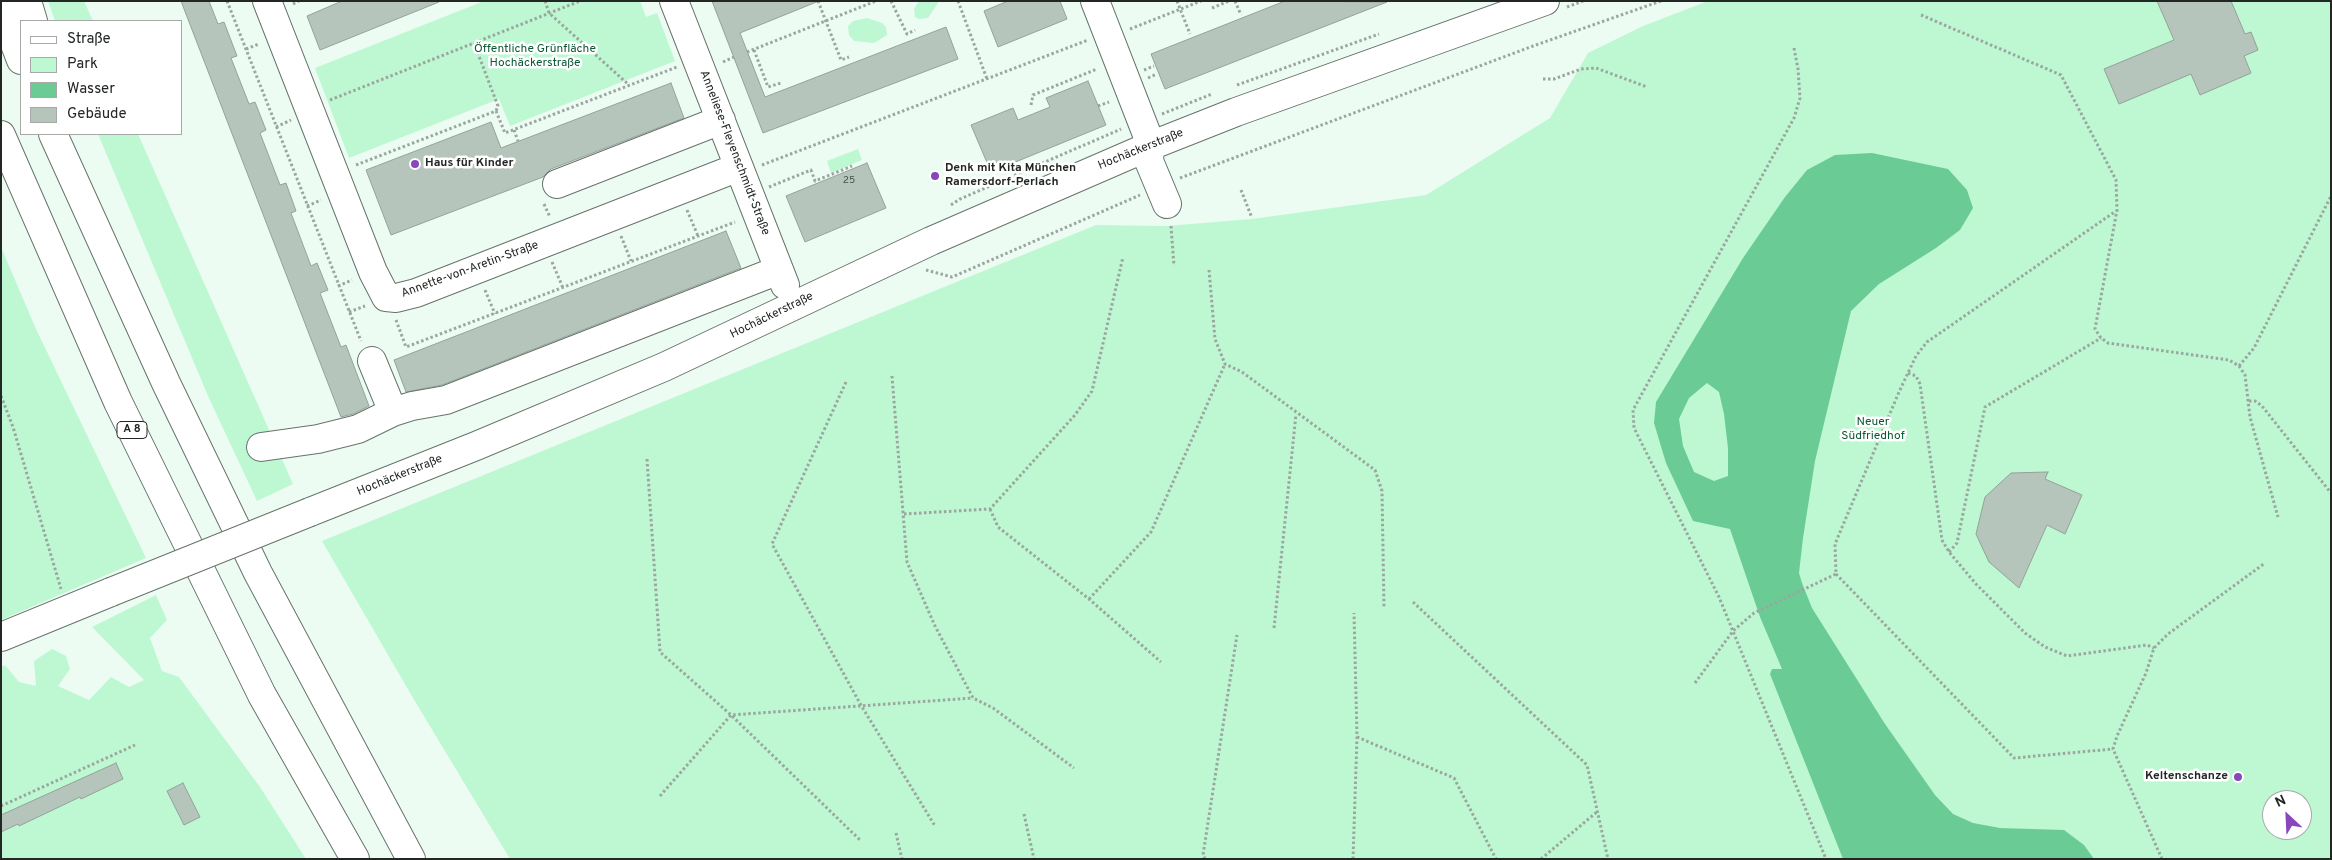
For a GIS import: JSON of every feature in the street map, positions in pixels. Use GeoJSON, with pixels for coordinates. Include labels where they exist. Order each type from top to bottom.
{"type":"FeatureCollection","features":[{"type":"Feature","properties":{"kind":"main road"},"geometry":{"type":"LineString","coordinates":[[27,1],[33,20]]}},
{"type":"Feature","properties":{"kind":"main road","name":"Annette-von-Aretin-Straße"},"geometry":{"type":"LineString","coordinates":[[267,1],[373,272],[386,297],[396,298],[416,293],[739,167]]}},
{"type":"Feature","properties":{"kind":"main road","name":"Anneliese-Fleyenschmidt-Straße"},"geometry":{"type":"LineString","coordinates":[[674,1],[794,305]]}},
{"type":"Feature","properties":{"kind":"main road"},"geometry":{"type":"LineString","coordinates":[[1095,1],[1150,146],[1149,160],[1166,205]]}},
{"type":"Feature","properties":{"kind":"main road","name":"Hochäckerstraße"},"geometry":{"type":"LineString","coordinates":[[1,637],[606,392],[664,367],[1011,205],[1150,146],[1236,112],[1527,4]]}},
{"type":"Feature","properties":{"kind":"main road"},"geometry":{"type":"LineString","coordinates":[[1,8],[20,57]]}},
{"type":"Feature","properties":{"kind":"main road"},"geometry":{"type":"LineString","coordinates":[[550,191],[721,120]]}},
{"type":"Feature","properties":{"kind":"main road","name":"A 8"},"geometry":{"type":"LineString","coordinates":[[1,135],[7,154],[118,402],[262,695],[355,859]]}},
{"type":"Feature","properties":{"kind":"main road"},"geometry":{"type":"LineString","coordinates":[[53,135],[166,383],[258,573],[411,859]]}},
{"type":"Feature","properties":{"kind":"main road"},"geometry":{"type":"LineString","coordinates":[[261,447],[318,439],[358,429],[393,412],[412,406],[446,400],[779,270]]}},
{"type":"Feature","properties":{"kind":"main road"},"geometry":{"type":"LineString","coordinates":[[372,361],[393,412]]}},
{"type":"Feature","properties":{"kind":"path"},"geometry":{"type":"LineString","coordinates":[[227,1],[366,355],[372,361]]}},
{"type":"Feature","properties":{"kind":"path"},"geometry":{"type":"LineString","coordinates":[[545,1],[550,13],[629,85]]}},
{"type":"Feature","properties":{"kind":"path"},"geometry":{"type":"LineString","coordinates":[[330,100],[580,1]]}},
{"type":"Feature","properties":{"kind":"path"},"geometry":{"type":"LineString","coordinates":[[818,1],[841,60],[850,57]]}},
{"type":"Feature","properties":{"kind":"path"},"geometry":{"type":"LineString","coordinates":[[747,52],[876,1]]}},
{"type":"Feature","properties":{"kind":"path"},"geometry":{"type":"LineString","coordinates":[[891,1],[907,34],[915,30]]}},
{"type":"Feature","properties":{"kind":"path"},"geometry":{"type":"LineString","coordinates":[[958,1],[987,79]]}},
{"type":"Feature","properties":{"kind":"path"},"geometry":{"type":"LineString","coordinates":[[1177,1],[1190,34]]}},
{"type":"Feature","properties":{"kind":"path"},"geometry":{"type":"LineString","coordinates":[[739,167],[762,165],[1100,35],[1130,29],[1201,1]]}},
{"type":"Feature","properties":{"kind":"path"},"geometry":{"type":"LineString","coordinates":[[1212,8],[1229,1]]}},
{"type":"Feature","properties":{"kind":"path"},"geometry":{"type":"LineString","coordinates":[[1235,1],[1241,15]]}},
{"type":"Feature","properties":{"kind":"path"},"geometry":{"type":"LineString","coordinates":[[926,270],[952,277],[1166,205],[1298,132],[1540,43],[1661,1]]}},
{"type":"Feature","properties":{"kind":"path"},"geometry":{"type":"LineString","coordinates":[[1921,15],[2062,75],[2116,180],[2117,210],[2096,329],[2101,338],[2108,343],[2230,360],[2239,366],[2245,375],[2254,437],[2278,517]]}},
{"type":"Feature","properties":{"kind":"path"},"geometry":{"type":"LineString","coordinates":[[474,44],[498,106],[496,111],[505,133],[697,59]]}},
{"type":"Feature","properties":{"kind":"path"},"geometry":{"type":"LineString","coordinates":[[1794,48],[1800,98],[1794,118],[1633,410],[1634,428],[1719,597],[1826,859]]}},
{"type":"Feature","properties":{"kind":"path"},"geometry":{"type":"LineString","coordinates":[[754,50],[768,87],[781,83]]}},
{"type":"Feature","properties":{"kind":"path"},"geometry":{"type":"LineString","coordinates":[[1030,105],[1033,95],[1118,60]]}},
{"type":"Feature","properties":{"kind":"path"},"geometry":{"type":"LineString","coordinates":[[1543,79],[1554,79],[1581,69],[1596,68],[1647,87]]}},
{"type":"Feature","properties":{"kind":"path"},"geometry":{"type":"LineString","coordinates":[[1098,106],[1116,99]]}},
{"type":"Feature","properties":{"kind":"path"},"geometry":{"type":"LineString","coordinates":[[334,174],[496,111]]}},
{"type":"Feature","properties":{"kind":"path"},"geometry":{"type":"LineString","coordinates":[[944,210],[960,200],[1126,127]]}},
{"type":"Feature","properties":{"kind":"path"},"geometry":{"type":"LineString","coordinates":[[514,130],[518,141]]}},
{"type":"Feature","properties":{"kind":"path"},"geometry":{"type":"LineString","coordinates":[[764,189],[811,170],[815,181],[852,166]]}},
{"type":"Feature","properties":{"kind":"path"},"geometry":{"type":"LineString","coordinates":[[1241,190],[1252,218]]}},
{"type":"Feature","properties":{"kind":"path"},"geometry":{"type":"LineString","coordinates":[[550,191],[559,237]]}},
{"type":"Feature","properties":{"kind":"path"},"geometry":{"type":"LineString","coordinates":[[2239,366],[2254,348],[2331,196]]}},
{"type":"Feature","properties":{"kind":"path"},"geometry":{"type":"LineString","coordinates":[[1166,205],[1174,266]]}},
{"type":"Feature","properties":{"kind":"path"},"geometry":{"type":"LineString","coordinates":[[2113,749],[2014,758],[1836,574],[1835,544],[1877,442],[1916,356],[1940,332],[2117,210]]}},
{"type":"Feature","properties":{"kind":"path"},"geometry":{"type":"LineString","coordinates":[[406,347],[741,220]]}},
{"type":"Feature","properties":{"kind":"path"},"geometry":{"type":"LineString","coordinates":[[904,514],[990,510],[1075,415],[1092,392],[1123,257]]}},
{"type":"Feature","properties":{"kind":"path"},"geometry":{"type":"LineString","coordinates":[[1210,270],[1215,339],[1225,364],[1242,372],[1375,470],[1382,491],[1384,608]]}},
{"type":"Feature","properties":{"kind":"path"},"geometry":{"type":"LineString","coordinates":[[1949,552],[1958,543],[1985,407],[2101,338]]}},
{"type":"Feature","properties":{"kind":"path"},"geometry":{"type":"LineString","coordinates":[[1089,599],[1151,532],[1225,364]]}},
{"type":"Feature","properties":{"kind":"path"},"geometry":{"type":"LineString","coordinates":[[1908,373],[1916,376],[1920,384],[1942,540],[1949,552],[1976,584],[2025,633],[2045,647],[2067,656],[2147,645],[2154,648]]}},
{"type":"Feature","properties":{"kind":"path"},"geometry":{"type":"LineString","coordinates":[[892,376],[907,562],[935,626],[972,698]]}},
{"type":"Feature","properties":{"kind":"path"},"geometry":{"type":"LineString","coordinates":[[846,382],[772,544],[862,707],[935,826]]}},
{"type":"Feature","properties":{"kind":"path"},"geometry":{"type":"LineString","coordinates":[[1,396],[13,427],[68,610]]}},
{"type":"Feature","properties":{"kind":"path"},"geometry":{"type":"LineString","coordinates":[[2249,402],[2256,401],[2262,406],[2331,492]]}},
{"type":"Feature","properties":{"kind":"path"},"geometry":{"type":"LineString","coordinates":[[1274,628],[1296,413]]}},
{"type":"Feature","properties":{"kind":"path"},"geometry":{"type":"LineString","coordinates":[[647,459],[660,652],[731,715],[860,840]]}},
{"type":"Feature","properties":{"kind":"path"},"geometry":{"type":"LineString","coordinates":[[990,510],[998,527],[1089,599],[1161,662]]}},
{"type":"Feature","properties":{"kind":"path"},"geometry":{"type":"LineString","coordinates":[[2162,859],[2113,749],[2117,736],[2146,673],[2154,648],[2168,634],[2265,563]]}},
{"type":"Feature","properties":{"kind":"path"},"geometry":{"type":"LineString","coordinates":[[1695,683],[1733,631],[1754,612],[1836,574]]}},
{"type":"Feature","properties":{"kind":"path"},"geometry":{"type":"LineString","coordinates":[[1413,602],[1587,765],[1608,859]]}},
{"type":"Feature","properties":{"kind":"path"},"geometry":{"type":"LineString","coordinates":[[1353,859],[1357,737],[1354,613]]}},
{"type":"Feature","properties":{"kind":"path"},"geometry":{"type":"LineString","coordinates":[[1205,859],[1203,856],[1237,635]]}},
{"type":"Feature","properties":{"kind":"path"},"geometry":{"type":"LineString","coordinates":[[660,796],[731,715],[972,698],[992,708],[1074,768]]}},
{"type":"Feature","properties":{"kind":"path"},"geometry":{"type":"LineString","coordinates":[[1357,737],[1454,778],[1496,859]]}},
{"type":"Feature","properties":{"kind":"path"},"geometry":{"type":"LineString","coordinates":[[1,806],[135,744]]}},
{"type":"Feature","properties":{"kind":"path"},"geometry":{"type":"LineString","coordinates":[[1540,859],[1598,810]]}},
{"type":"Feature","properties":{"kind":"path"},"geometry":{"type":"LineString","coordinates":[[1024,814],[1034,859]]}},
{"type":"Feature","properties":{"kind":"path"},"geometry":{"type":"LineString","coordinates":[[896,833],[902,859]]}},
{"type":"Feature","properties":{"kind":"green space"},"geometry":{"type":"Polygon","coordinates":[[[48,1],[84,1],[93,20],[55,20],[48,1]]]}},
{"type":"Feature","properties":{"kind":"green space","name":"Öffentliche Grünfläche Hochäckerstraße"},"geometry":{"type":"Polygon","coordinates":[[[484,1],[640,1],[646,17],[657,13],[675,61],[510,126],[499,99],[349,158],[315,68],[484,1]]]}},
{"type":"Feature","properties":{"kind":"green space"},"geometry":{"type":"Polygon","coordinates":[[[919,1],[938,1],[928,18],[919,19],[915,17],[914,9],[919,1]]]}},
{"type":"Feature","properties":{"kind":"green space","name":"Neuer Südfriedhof"},"geometry":{"type":"Polygon","coordinates":[[[1708,1],[2331,1],[2331,859],[510,859],[413,698],[322,541],[1096,225],[1166,226],[1252,219],[1426,195],[1550,118],[1588,53],[1643,26],[1708,1]]]}},
{"type":"Feature","properties":{"kind":"green space"},"geometry":{"type":"Polygon","coordinates":[[[867,18],[882,23],[886,27],[887,35],[874,43],[854,41],[849,35],[848,26],[853,21],[867,18]]]}},
{"type":"Feature","properties":{"kind":"green space"},"geometry":{"type":"Polygon","coordinates":[[[98,135],[138,135],[293,484],[257,501],[208,396],[98,135]]]}},
{"type":"Feature","properties":{"kind":"green space"},"geometry":{"type":"Polygon","coordinates":[[[858,149],[862,160],[831,173],[827,161],[858,149]]]}},
{"type":"Feature","properties":{"kind":"green space"},"geometry":{"type":"Polygon","coordinates":[[[1,247],[36,329],[146,558],[1,620],[1,247]]]}},
{"type":"Feature","properties":{"kind":"green space"},"geometry":{"type":"Polygon","coordinates":[[[156,595],[167,620],[150,638],[162,671],[179,677],[260,787],[306,859],[1,859],[1,667],[5,665],[19,682],[36,686],[34,661],[52,649],[66,656],[70,669],[58,686],[89,700],[111,677],[129,687],[144,680],[92,627],[156,595]]]}},
{"type":"Feature","properties":{"kind":"water"},"geometry":{"type":"Polygon","coordinates":[[[1872,153],[1948,169],[1967,190],[1973,208],[1960,230],[1936,248],[1879,284],[1851,311],[1815,461],[1799,573],[1802,583],[1812,608],[1885,724],[1935,795],[1953,814],[1973,823],[2000,828],[2064,830],[2084,845],[2094,859],[1843,859],[1770,674],[1772,669],[1782,669],[1760,617],[1730,529],[1693,521],[1666,463],[1654,423],[1656,402],[1743,258],[1785,197],[1807,170],[1835,155],[1872,153]],[[1707,383],[1689,398],[1679,419],[1683,446],[1694,472],[1714,481],[1728,476],[1728,448],[1719,392],[1707,383]]]}},
{"type":"Feature","properties":{"kind":"building"},"geometry":{"type":"Polygon","coordinates":[[[181,1],[209,1],[218,24],[224,22],[237,56],[231,58],[249,104],[255,102],[266,130],[260,133],[280,185],[286,183],[296,211],[291,213],[311,266],[317,263],[328,290],[320,293],[341,347],[346,345],[369,406],[353,414],[341,417],[181,1]]]}},
{"type":"Feature","properties":{"kind":"building"},"geometry":{"type":"Polygon","coordinates":[[[342,1],[439,2],[320,50],[307,16],[342,1]]]}},
{"type":"Feature","properties":{"kind":"building"},"geometry":{"type":"Polygon","coordinates":[[[712,1],[819,1],[740,33],[765,97],[946,27],[958,59],[763,133],[712,1]]]}},
{"type":"Feature","properties":{"kind":"building"},"geometry":{"type":"Polygon","coordinates":[[[1008,1],[1060,1],[1067,19],[998,47],[984,11],[1008,1]]]}},
{"type":"Feature","properties":{"kind":"building"},"geometry":{"type":"Polygon","coordinates":[[[1285,1],[1387,2],[1165,89],[1151,54],[1285,1]]]}},
{"type":"Feature","properties":{"kind":"building"},"geometry":{"type":"Polygon","coordinates":[[[2157,1],[2231,1],[2245,34],[2251,32],[2258,50],[2244,56],[2251,73],[2200,95],[2191,74],[2119,104],[2104,69],[2174,40],[2157,1]]]}},
{"type":"Feature","properties":{"kind":"building"},"geometry":{"type":"Polygon","coordinates":[[[1088,81],[1106,125],[991,172],[971,125],[1013,108],[1018,120],[1050,107],[1046,98],[1088,81]]]}},
{"type":"Feature","properties":{"kind":"building"},"geometry":{"type":"Polygon","coordinates":[[[671,83],[684,118],[551,169],[543,177],[391,235],[366,170],[491,122],[501,148],[671,83]]]}},
{"type":"Feature","properties":{"kind":"building"},"geometry":{"type":"Polygon","coordinates":[[[867,163],[886,208],[805,242],[786,196],[867,163]]]}},
{"type":"Feature","properties":{"kind":"building"},"geometry":{"type":"Polygon","coordinates":[[[726,231],[741,268],[442,385],[406,392],[394,360],[726,231]]]}},
{"type":"Feature","properties":{"kind":"building"},"geometry":{"type":"Polygon","coordinates":[[[2048,472],[2045,479],[2082,495],[2065,534],[2047,525],[2019,588],[1989,562],[1976,534],[1985,497],[2011,473],[2048,472]]]}},
{"type":"Feature","properties":{"kind":"building"},"geometry":{"type":"Polygon","coordinates":[[[116,763],[123,779],[19,826],[18,824],[1,832],[1,815],[116,763]]]}},
{"type":"Feature","properties":{"kind":"building"},"geometry":{"type":"Polygon","coordinates":[[[183,783],[200,817],[184,825],[167,791],[183,783]]]}},
{"type":"Feature","properties":{"kind":"place","name":"Haus für Kinder"},"geometry":{"type":"Point","coordinates":[415,164]}},
{"type":"Feature","properties":{"kind":"place","name":"Denk mit Kita München Ramersdorf-Perlach"},"geometry":{"type":"Point","coordinates":[935,176]}},
{"type":"Feature","properties":{"kind":"place","name":"Keltenschanze"},"geometry":{"type":"Point","coordinates":[2238,777]}}]}
